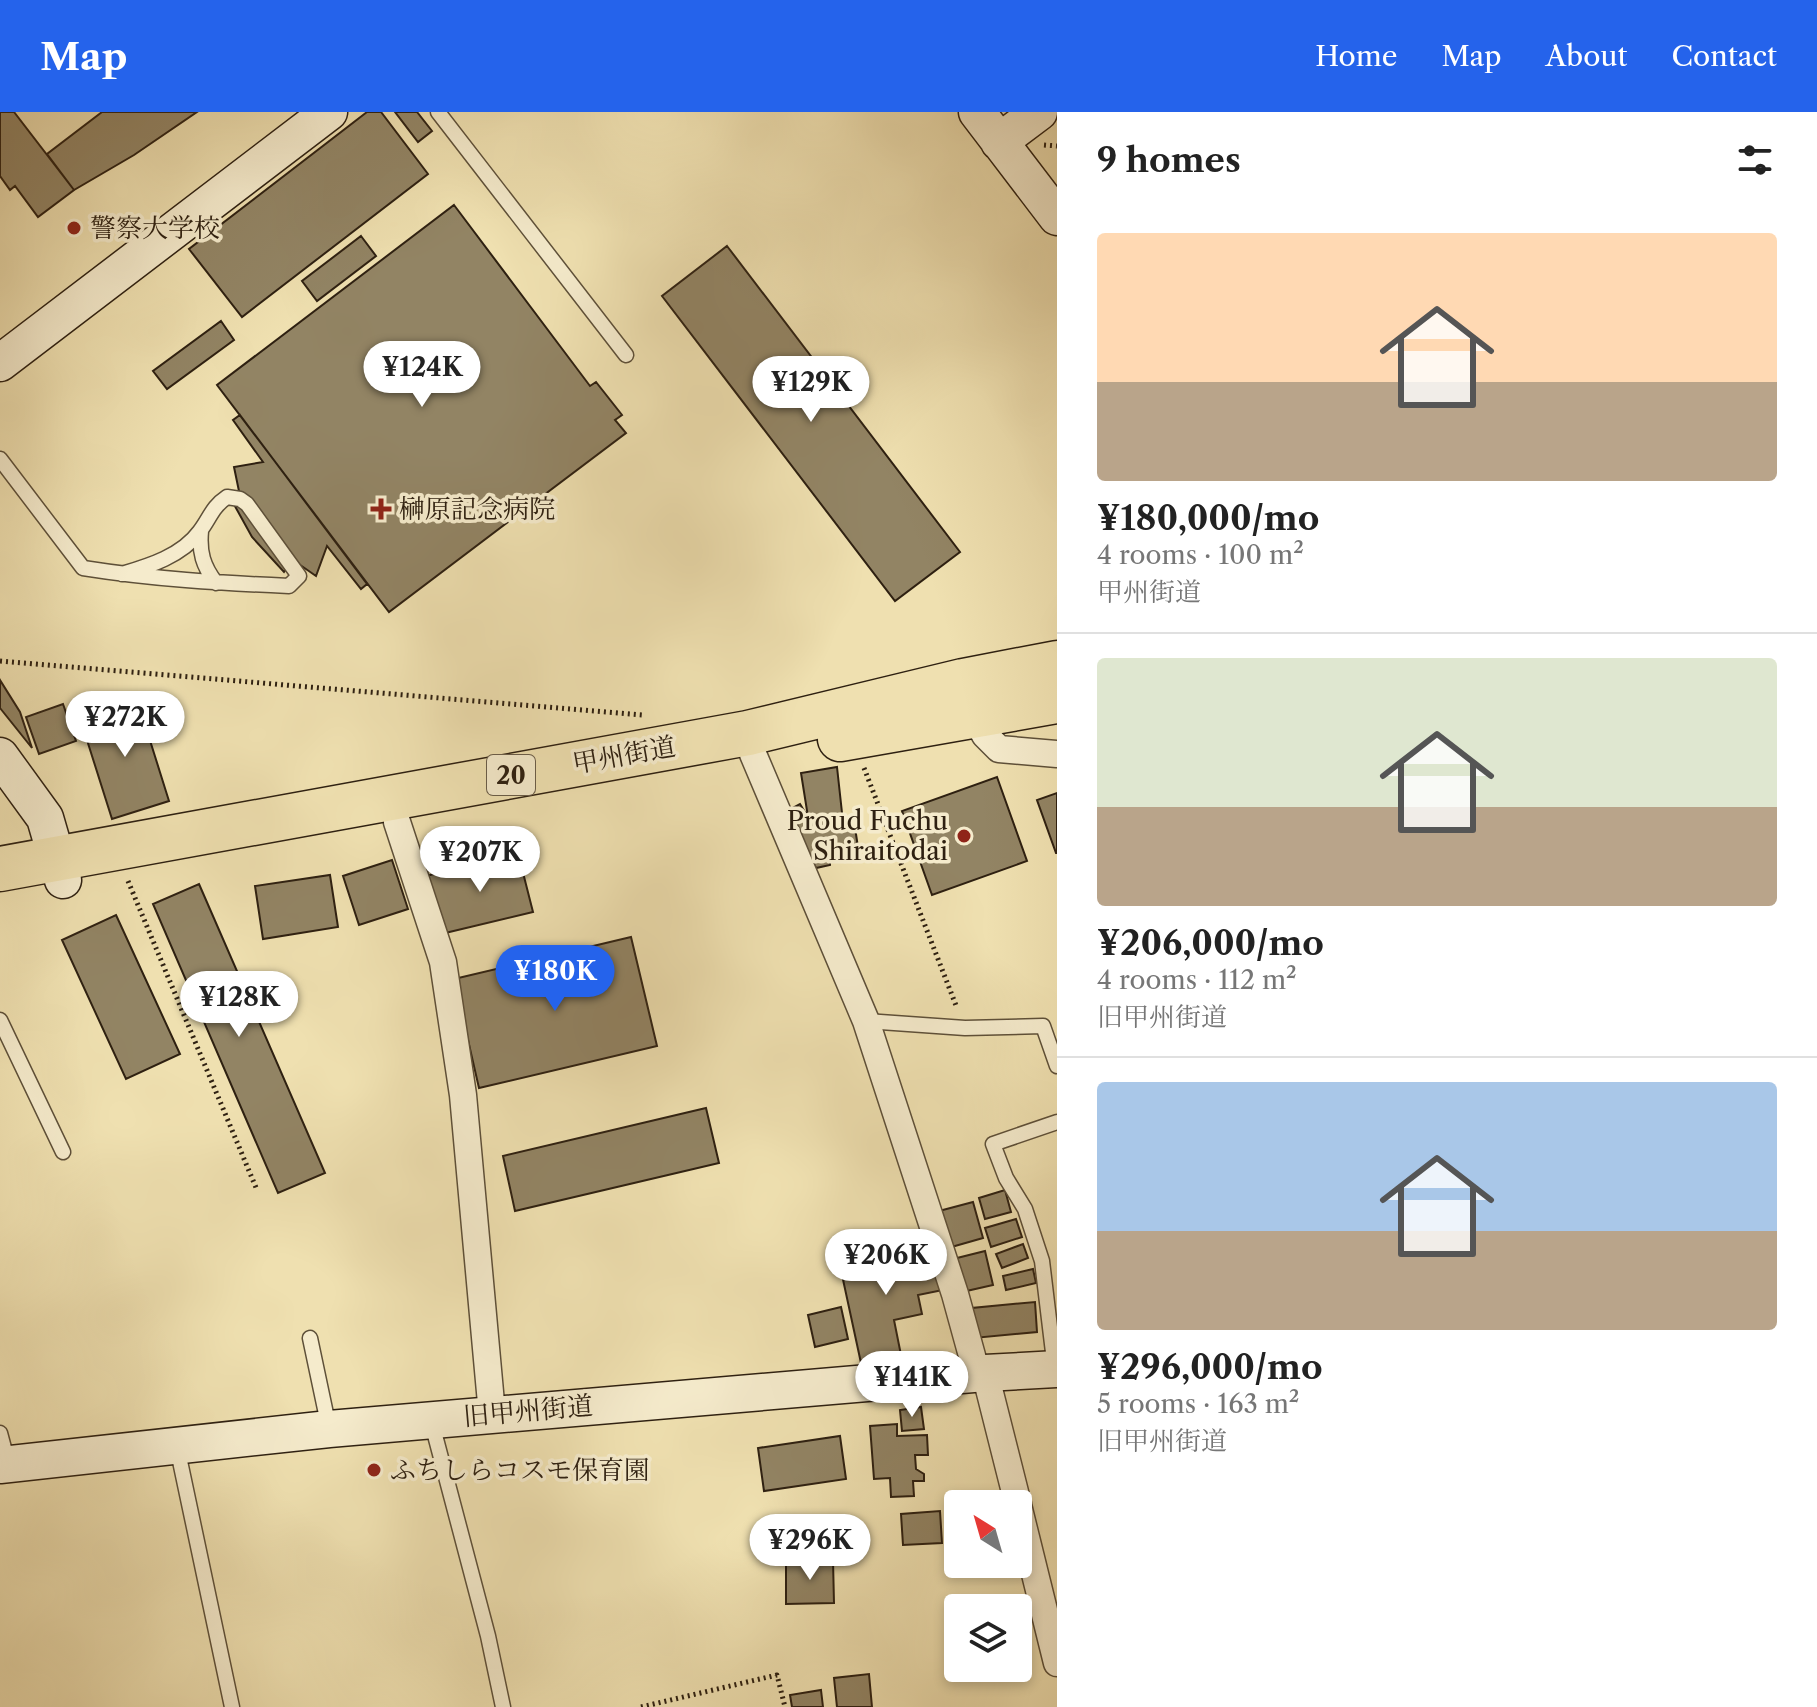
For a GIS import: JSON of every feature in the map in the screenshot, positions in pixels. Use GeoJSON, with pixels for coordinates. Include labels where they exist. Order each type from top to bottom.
{"type":"FeatureCollection","features":[{"type":"Feature","properties":{"kind":"highway","name":"甲州街道"},"geometry":{"type":"LineString","coordinates":[[0,894],[60,869],[748,733],[963,681],[1057,663]]}},
{"type":"Feature","properties":{"kind":"highway","name":"甲州街道"},"geometry":{"type":"LineString","coordinates":[[0,869],[123,868],[397,822],[753,754],[1057,701]]}},
{"type":"Feature","properties":{"kind":"main road"},"geometry":{"type":"LineString","coordinates":[[0,363],[329,112]]}},
{"type":"Feature","properties":{"kind":"main road"},"geometry":{"type":"LineString","coordinates":[[977,112],[1057,217]]}},
{"type":"Feature","properties":{"kind":"main road"},"geometry":{"type":"LineString","coordinates":[[999,142],[1039,112]]}},
{"type":"Feature","properties":{"kind":"main road"},"geometry":{"type":"LineString","coordinates":[[0,756],[45,818],[60,869]]}},
{"type":"Feature","properties":{"kind":"main road","name":"旧甲州街道"},"geometry":{"type":"LineString","coordinates":[[3,1454],[177,1447],[430,1419],[1056,1369]]}},
{"type":"Feature","properties":{"kind":"street"},"geometry":{"type":"LineString","coordinates":[[974,715],[985,735],[999,749],[1057,754]]}},
{"type":"Feature","properties":{"kind":"street"},"geometry":{"type":"LineString","coordinates":[[753,754],[866,1021],[981,1373],[1014,1490]]}},
{"type":"Feature","properties":{"kind":"street"},"geometry":{"type":"LineString","coordinates":[[397,822],[443,962],[463,1095],[492,1414]]}},
{"type":"Feature","properties":{"kind":"street"},"geometry":{"type":"LineString","coordinates":[[1032,1561],[1057,1663]]}},
{"type":"Feature","properties":{"kind":"lane"},"geometry":{"type":"LineString","coordinates":[[438,112],[626,355]]}},
{"type":"Feature","properties":{"kind":"lane"},"geometry":{"type":"LineString","coordinates":[[0,459],[83,568],[216,583],[289,586],[299,576],[247,504],[240,499],[227,497],[216,504],[206,517],[201,531],[200,550],[207,571],[216,583]]}},
{"type":"Feature","properties":{"kind":"lane"},"geometry":{"type":"LineString","coordinates":[[122,574],[167,558],[185,547],[201,531]]}},
{"type":"Feature","properties":{"kind":"lane"},"geometry":{"type":"LineString","coordinates":[[0,1020],[63,1152]]}},
{"type":"Feature","properties":{"kind":"lane"},"geometry":{"type":"LineString","coordinates":[[866,1021],[965,1028],[1043,1026],[1057,1066]]}},
{"type":"Feature","properties":{"kind":"lane"},"geometry":{"type":"LineString","coordinates":[[1056,1369],[1042,1261],[1025,1209],[1006,1178],[993,1144],[1057,1122]]}},
{"type":"Feature","properties":{"kind":"lane"},"geometry":{"type":"LineString","coordinates":[[310,1338],[329,1429]]}},
{"type":"Feature","properties":{"kind":"lane"},"geometry":{"type":"LineString","coordinates":[[430,1419],[488,1636],[503,1707]]}},
{"type":"Feature","properties":{"kind":"lane"},"geometry":{"type":"LineString","coordinates":[[177,1447],[232,1707]]}},
{"type":"Feature","properties":{"kind":"path"},"geometry":{"type":"LineString","coordinates":[[0,661],[651,716]]}},
{"type":"Feature","properties":{"kind":"path"},"geometry":{"type":"LineString","coordinates":[[859,757],[965,1028]]}},
{"type":"Feature","properties":{"kind":"path"},"geometry":{"type":"LineString","coordinates":[[123,868],[257,1190]]}},
{"type":"Feature","properties":{"kind":"path"},"geometry":{"type":"LineString","coordinates":[[641,1707],[777,1675],[785,1707]]}},
{"type":"Feature","properties":{"kind":"building"},"geometry":{"type":"Polygon","coordinates":[[[0,112],[14,112],[74,190],[38,217],[15,186],[10,190],[0,176],[0,112]]]}},
{"type":"Feature","properties":{"kind":"building"},"geometry":{"type":"Polygon","coordinates":[[[102,112],[197,112],[134,155],[74,190],[47,154],[102,112]]]}},
{"type":"Feature","properties":{"kind":"building"},"geometry":{"type":"Polygon","coordinates":[[[367,112],[381,112],[428,174],[242,317],[189,249],[367,112]]]}},
{"type":"Feature","properties":{"kind":"building"},"geometry":{"type":"Polygon","coordinates":[[[395,112],[417,112],[432,131],[418,142],[395,112]]]}},
{"type":"Feature","properties":{"kind":"building"},"geometry":{"type":"Polygon","coordinates":[[[454,205],[590,386],[596,382],[622,415],[615,420],[626,433],[389,612],[217,385],[454,205]]]}},
{"type":"Feature","properties":{"kind":"building"},"geometry":{"type":"Polygon","coordinates":[[[361,236],[376,256],[317,301],[302,281],[361,236]]]}},
{"type":"Feature","properties":{"kind":"building"},"geometry":{"type":"Polygon","coordinates":[[[727,246],[960,552],[895,601],[662,296],[727,246]]]}},
{"type":"Feature","properties":{"kind":"building"},"geometry":{"type":"Polygon","coordinates":[[[221,321],[234,340],[167,389],[153,371],[221,321]]]}},
{"type":"Feature","properties":{"kind":"building"},"geometry":{"type":"Polygon","coordinates":[[[240,415],[367,584],[361,589],[327,546],[316,576],[293,560],[284,572],[252,537],[231,499],[240,496],[234,467],[263,462],[233,420],[240,415]]]}},
{"type":"Feature","properties":{"kind":"building"},"geometry":{"type":"Polygon","coordinates":[[[0,680],[20,712],[32,748],[0,708],[0,680]]]}},
{"type":"Feature","properties":{"kind":"building"},"geometry":{"type":"Polygon","coordinates":[[[137,699],[169,801],[112,819],[80,718],[137,699]]]}},
{"type":"Feature","properties":{"kind":"building"},"geometry":{"type":"Polygon","coordinates":[[[63,704],[76,741],[39,754],[26,717],[63,704]]]}},
{"type":"Feature","properties":{"kind":"building"},"geometry":{"type":"Polygon","coordinates":[[[837,767],[843,822],[814,827],[808,817],[801,773],[837,767]]]}},
{"type":"Feature","properties":{"kind":"building","name":"Proud Fuchu Shiraitodai"},"geometry":{"type":"Polygon","coordinates":[[[997,777],[1027,861],[932,895],[902,811],[997,777]]]}},
{"type":"Feature","properties":{"kind":"building"},"geometry":{"type":"Polygon","coordinates":[[[1057,793],[1057,853],[1056,853],[1037,800],[1057,793]]]}},
{"type":"Feature","properties":{"kind":"building"},"geometry":{"type":"Polygon","coordinates":[[[800,804],[814,827],[854,821],[859,854],[830,858],[830,865],[816,868],[785,812],[800,804]]]}},
{"type":"Feature","properties":{"kind":"building"},"geometry":{"type":"Polygon","coordinates":[[[518,853],[533,912],[441,934],[426,876],[518,853]]]}},
{"type":"Feature","properties":{"kind":"building"},"geometry":{"type":"Polygon","coordinates":[[[392,860],[408,909],[359,925],[343,876],[392,860]]]}},
{"type":"Feature","properties":{"kind":"building"},"geometry":{"type":"Polygon","coordinates":[[[330,875],[338,927],[263,939],[255,886],[330,875]]]}},
{"type":"Feature","properties":{"kind":"building"},"geometry":{"type":"Polygon","coordinates":[[[199,884],[325,1173],[278,1193],[153,904],[199,884]]]}},
{"type":"Feature","properties":{"kind":"building"},"geometry":{"type":"Polygon","coordinates":[[[116,915],[180,1054],[126,1079],[62,940],[116,915]]]}},
{"type":"Feature","properties":{"kind":"building"},"geometry":{"type":"Polygon","coordinates":[[[631,937],[657,1046],[479,1088],[454,979],[631,937]]]}},
{"type":"Feature","properties":{"kind":"building"},"geometry":{"type":"Polygon","coordinates":[[[706,1108],[719,1163],[515,1211],[503,1156],[706,1108]]]}},
{"type":"Feature","properties":{"kind":"building"},"geometry":{"type":"Polygon","coordinates":[[[1005,1190],[1011,1212],[985,1219],[979,1198],[1005,1190]]]}},
{"type":"Feature","properties":{"kind":"building"},"geometry":{"type":"Polygon","coordinates":[[[973,1202],[983,1238],[948,1248],[939,1211],[973,1202]]]}},
{"type":"Feature","properties":{"kind":"building"},"geometry":{"type":"Polygon","coordinates":[[[1016,1219],[1022,1237],[991,1247],[985,1228],[1016,1219]]]}},
{"type":"Feature","properties":{"kind":"building"},"geometry":{"type":"Polygon","coordinates":[[[1023,1244],[1028,1258],[1002,1268],[996,1254],[1023,1244]]]}},
{"type":"Feature","properties":{"kind":"building"},"geometry":{"type":"Polygon","coordinates":[[[900,1248],[902,1255],[936,1252],[943,1290],[918,1295],[922,1314],[894,1320],[901,1355],[861,1363],[839,1261],[881,1252],[883,1261],[883,1252],[900,1248]]]}},
{"type":"Feature","properties":{"kind":"building"},"geometry":{"type":"Polygon","coordinates":[[[985,1251],[993,1285],[962,1292],[953,1259],[985,1251]]]}},
{"type":"Feature","properties":{"kind":"building"},"geometry":{"type":"Polygon","coordinates":[[[1033,1269],[1036,1283],[1006,1290],[1003,1276],[1033,1269]]]}},
{"type":"Feature","properties":{"kind":"building"},"geometry":{"type":"Polygon","coordinates":[[[1035,1302],[1037,1332],[974,1338],[972,1308],[1035,1302]]]}},
{"type":"Feature","properties":{"kind":"building"},"geometry":{"type":"Polygon","coordinates":[[[841,1307],[848,1339],[815,1347],[808,1315],[841,1307]]]}},
{"type":"Feature","properties":{"kind":"building"},"geometry":{"type":"Polygon","coordinates":[[[921,1407],[924,1429],[902,1431],[900,1410],[921,1407]]]}},
{"type":"Feature","properties":{"kind":"building"},"geometry":{"type":"Polygon","coordinates":[[[897,1424],[897,1436],[927,1435],[928,1455],[915,1455],[916,1469],[924,1474],[924,1481],[913,1481],[914,1496],[891,1497],[890,1478],[874,1479],[870,1426],[897,1424]]]}},
{"type":"Feature","properties":{"kind":"building"},"geometry":{"type":"Polygon","coordinates":[[[840,1436],[846,1479],[764,1491],[758,1448],[840,1436]]]}},
{"type":"Feature","properties":{"kind":"building"},"geometry":{"type":"Polygon","coordinates":[[[940,1511],[942,1543],[903,1545],[901,1514],[940,1511]]]}},
{"type":"Feature","properties":{"kind":"building"},"geometry":{"type":"Polygon","coordinates":[[[833,1560],[834,1603],[786,1604],[786,1561],[833,1560]]]}},
{"type":"Feature","properties":{"kind":"building"},"geometry":{"type":"Polygon","coordinates":[[[869,1674],[872,1707],[837,1707],[834,1678],[869,1674]]]}},
{"type":"Feature","properties":{"kind":"building"},"geometry":{"type":"Polygon","coordinates":[[[821,1690],[823,1707],[792,1707],[790,1695],[821,1690]]]}},
{"type":"Feature","properties":{"kind":"place","name":"警察大学校"},"geometry":{"type":"Point","coordinates":[74,228]}},
{"type":"Feature","properties":{"kind":"place","name":"榊原記念病院"},"geometry":{"type":"Point","coordinates":[381,509]}},
{"type":"Feature","properties":{"kind":"place","name":"Proud Fuchu Shiraitodai"},"geometry":{"type":"Point","coordinates":[964,836]}},
{"type":"Feature","properties":{"kind":"place","name":"ふちしらコスモ保育園"},"geometry":{"type":"Point","coordinates":[374,1470]}}]}
